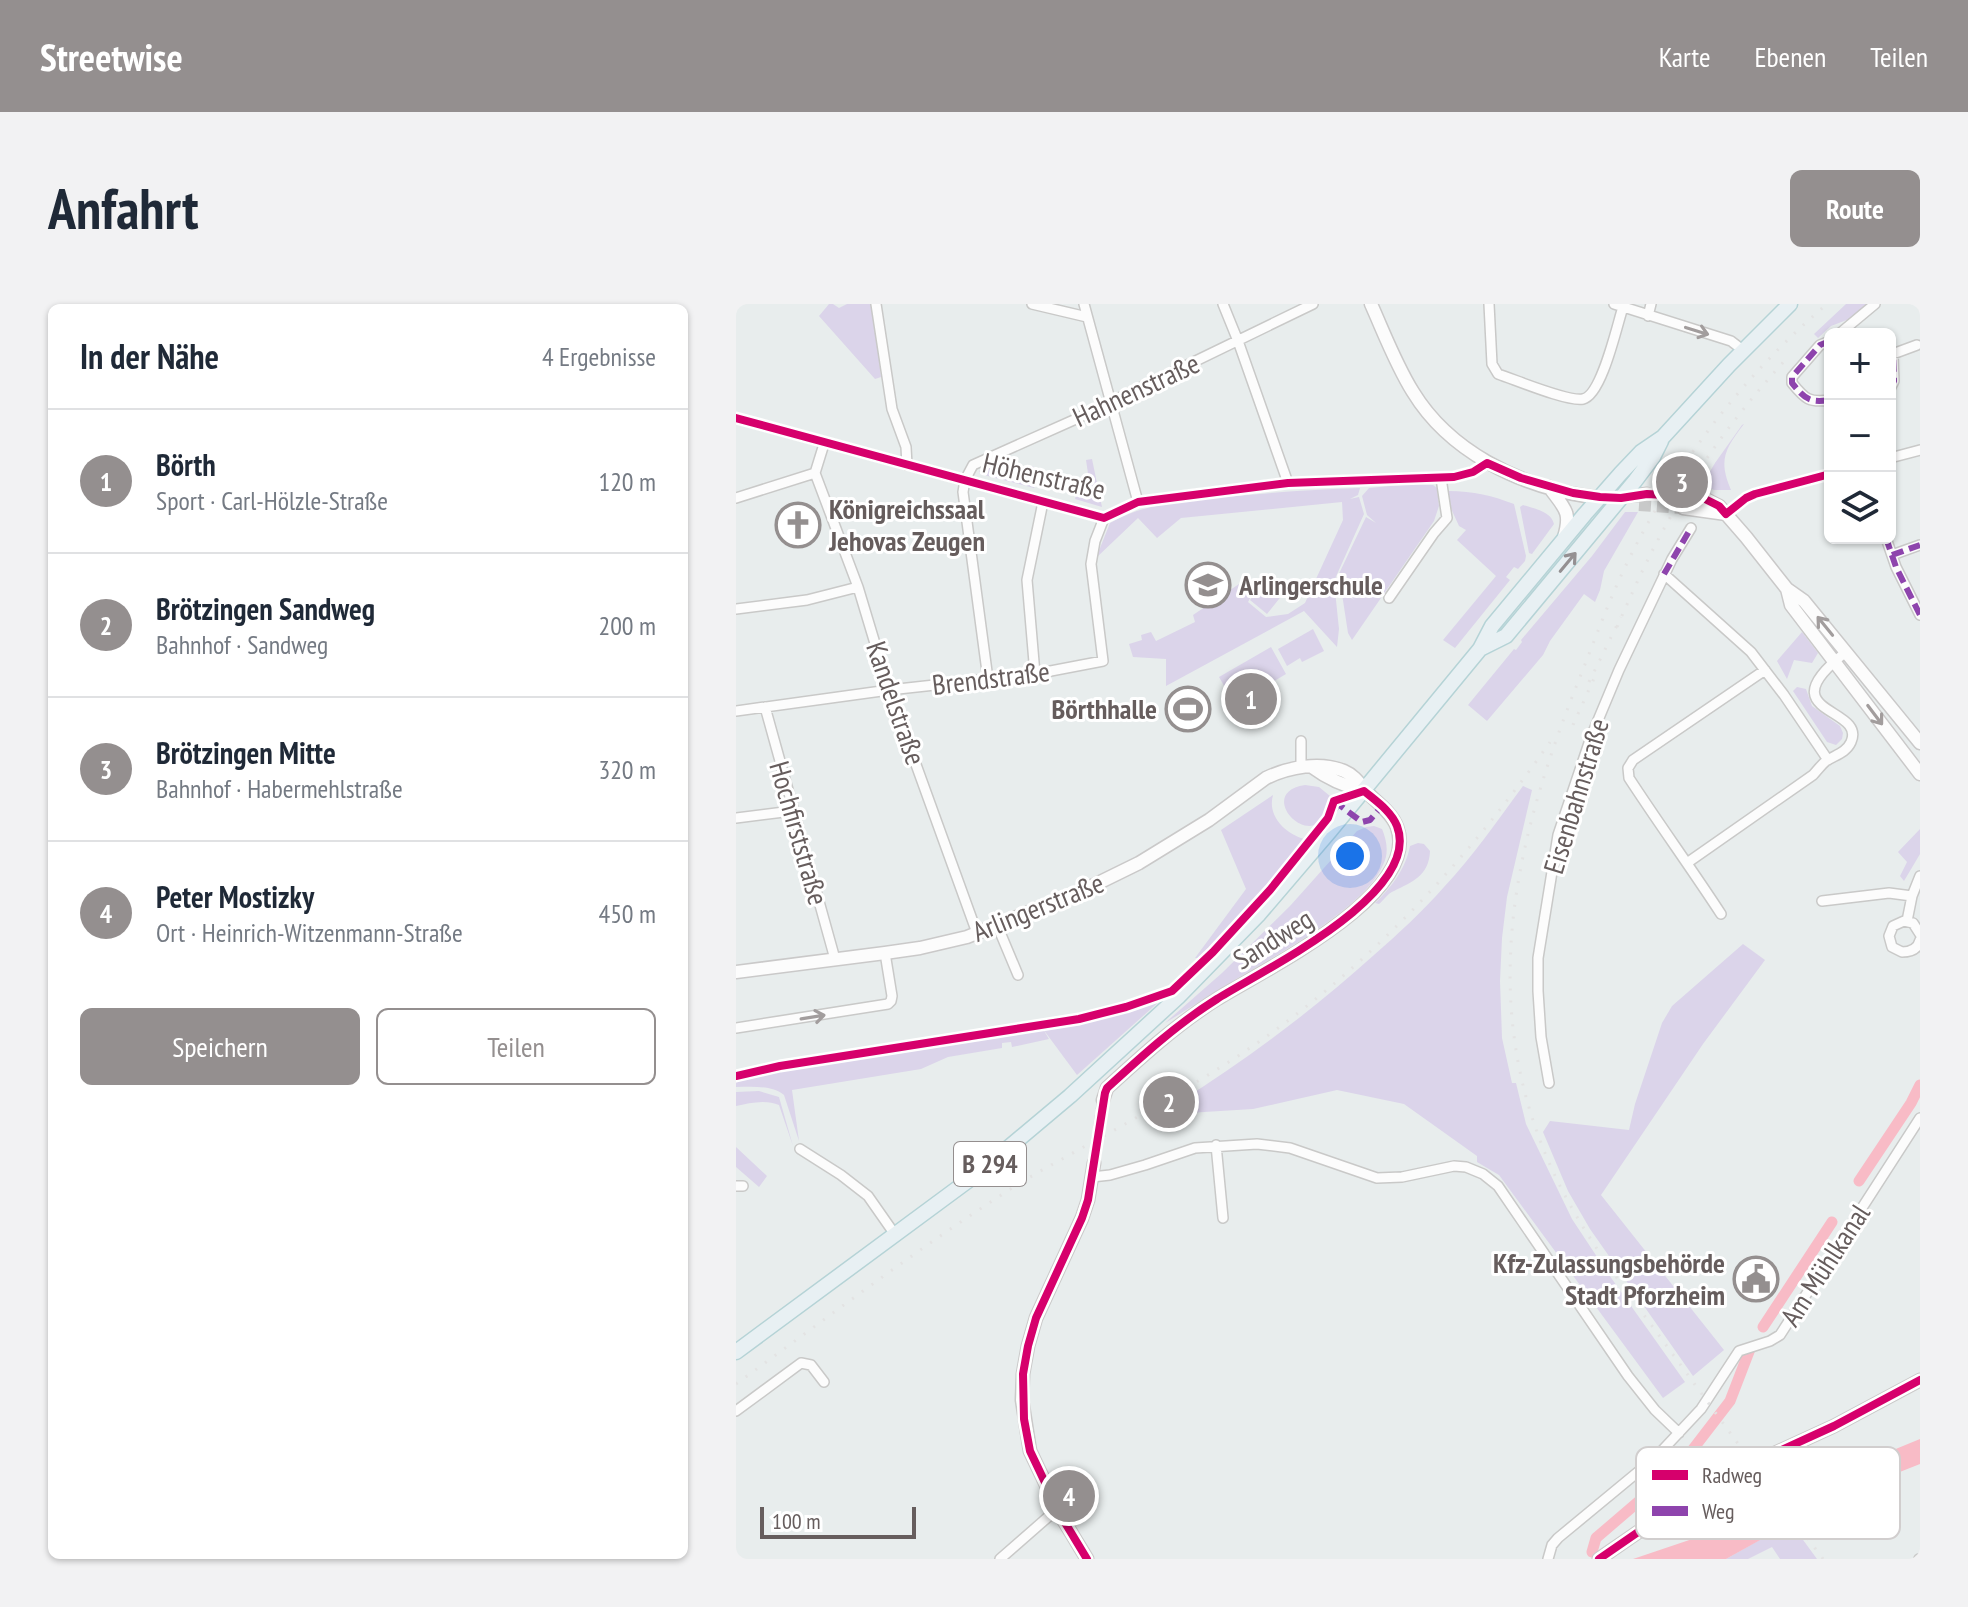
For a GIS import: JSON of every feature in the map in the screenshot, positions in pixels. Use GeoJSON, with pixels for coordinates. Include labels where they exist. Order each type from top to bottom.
{"type":"FeatureCollection","features":[{"type":"Feature","properties":{"kind":"main road"},"geometry":{"type":"LineString","coordinates":[[1371,304],[1412,392],[1454,438],[1487,463],[1521,478],[1586,496],[1643,500]]}},
{"type":"Feature","properties":{"kind":"main road","name":"B 294"},"geometry":{"type":"LineString","coordinates":[[736,1352],[977,1174],[1081,1087],[1178,997],[1259,914],[1364,791],[1480,649],[1492,626],[1600,497],[1641,452],[1663,437],[1790,304]]}},
{"type":"Feature","properties":{"kind":"main road","name":"B 294"},"geometry":{"type":"LineString","coordinates":[[1480,649],[1506,636],[1621,498],[1653,457],[1663,437]]}},
{"type":"Feature","properties":{"kind":"main road"},"geometry":{"type":"LineString","coordinates":[[1549,487],[1567,513],[1564,539]]}},
{"type":"Feature","properties":{"kind":"main road"},"geometry":{"type":"LineString","coordinates":[[1686,502],[1710,500],[1719,506],[1787,589],[1804,601],[1920,743]]}},
{"type":"Feature","properties":{"kind":"main road"},"geometry":{"type":"LineString","coordinates":[[1787,589],[1791,605],[1920,774]]}},
{"type":"Feature","properties":{"kind":"main road"},"geometry":{"type":"LineString","coordinates":[[1306,767],[1343,786],[1364,791]]}},
{"type":"Feature","properties":{"kind":"main road","name":"Arlingerstraße"},"geometry":{"type":"LineString","coordinates":[[736,972],[885,953],[947,942],[977,933],[1084,890],[1139,863],[1209,820],[1266,778],[1288,769],[1306,767]]}},
{"type":"Feature","properties":{"kind":"main road","name":"Sandweg"},"geometry":{"type":"LineString","coordinates":[[1103,1100],[1107,1088],[1177,1027],[1216,1000],[1303,949],[1343,921],[1375,892],[1395,861],[1399,837],[1394,820],[1364,791]]}},
{"type":"Feature","properties":{"kind":"main road"},"geometry":{"type":"LineString","coordinates":[[1087,1559],[1061,1516],[1030,1451],[1024,1419],[1023,1374],[1036,1318],[1082,1218],[1094,1163]]}},
{"type":"Feature","properties":{"kind":"main road"},"geometry":{"type":"LineString","coordinates":[[1788,1447],[1920,1380]]}},
{"type":"Feature","properties":{"kind":"main road"},"geometry":{"type":"LineString","coordinates":[[1599,1559],[1636,1533]]}},
{"type":"Feature","properties":{"kind":"street"},"geometry":{"type":"LineString","coordinates":[[876,304],[892,409],[906,447],[907,465]]}},
{"type":"Feature","properties":{"kind":"street"},"geometry":{"type":"LineString","coordinates":[[1032,304],[1087,317]]}},
{"type":"Feature","properties":{"kind":"street"},"geometry":{"type":"LineString","coordinates":[[1084,304],[1138,502]]}},
{"type":"Feature","properties":{"kind":"street"},"geometry":{"type":"LineString","coordinates":[[1223,304],[1288,483]]}},
{"type":"Feature","properties":{"kind":"street","name":"Hahnenstraße"},"geometry":{"type":"LineString","coordinates":[[965,480],[973,465],[1112,402],[1313,304]]}},
{"type":"Feature","properties":{"kind":"street"},"geometry":{"type":"LineString","coordinates":[[1489,304],[1492,364],[1498,374],[1565,397],[1582,399],[1595,390],[1606,363],[1618,306],[1731,341],[1744,351]]}},
{"type":"Feature","properties":{"kind":"street"},"geometry":{"type":"LineString","coordinates":[[1648,316],[1651,304]]}},
{"type":"Feature","properties":{"kind":"street"},"geometry":{"type":"LineString","coordinates":[[1846,328],[1875,304]]}},
{"type":"Feature","properties":{"kind":"street"},"geometry":{"type":"LineString","coordinates":[[1824,343],[1792,377],[1792,383],[1806,399],[1824,401]]}},
{"type":"Feature","properties":{"kind":"street"},"geometry":{"type":"LineString","coordinates":[[1896,353],[1917,345]]}},
{"type":"Feature","properties":{"kind":"street","name":"Höhenstraße"},"geometry":{"type":"LineString","coordinates":[[736,418],[1104,518],[1138,502],[1288,483],[1464,476],[1487,463]]}},
{"type":"Feature","properties":{"kind":"street"},"geometry":{"type":"LineString","coordinates":[[736,498],[815,473],[824,444]]}},
{"type":"Feature","properties":{"kind":"street"},"geometry":{"type":"LineString","coordinates":[[1896,456],[1920,450]]}},
{"type":"Feature","properties":{"kind":"street","name":"Kandelstraße"},"geometry":{"type":"LineString","coordinates":[[815,473],[858,587],[889,690],[977,933]]}},
{"type":"Feature","properties":{"kind":"street"},"geometry":{"type":"LineString","coordinates":[[1726,514],[1755,494],[1824,476]]}},
{"type":"Feature","properties":{"kind":"street"},"geometry":{"type":"LineString","coordinates":[[1389,598],[1447,518],[1441,478]]}},
{"type":"Feature","properties":{"kind":"street"},"geometry":{"type":"LineString","coordinates":[[965,480],[963,492],[988,679]]}},
{"type":"Feature","properties":{"kind":"street","name":"Höhenstraße"},"geometry":{"type":"LineString","coordinates":[[1035,674],[1027,580],[1043,502]]}},
{"type":"Feature","properties":{"kind":"street","name":"Brendstraße"},"geometry":{"type":"LineString","coordinates":[[736,711],[1035,674],[1103,661],[1091,564],[1095,541],[1104,518]]}},
{"type":"Feature","properties":{"kind":"street","name":"Eisenbahnstraße"},"geometry":{"type":"LineString","coordinates":[[1549,1083],[1541,1037],[1538,958],[1558,835],[1613,683],[1664,574],[1691,528]]}},
{"type":"Feature","properties":{"kind":"street"},"geometry":{"type":"LineString","coordinates":[[1888,544],[1905,588],[1920,615]]}},
{"type":"Feature","properties":{"kind":"street"},"geometry":{"type":"LineString","coordinates":[[1892,555],[1920,545]]}},
{"type":"Feature","properties":{"kind":"street"},"geometry":{"type":"LineString","coordinates":[[1664,574],[1751,652],[1828,760]]}},
{"type":"Feature","properties":{"kind":"street"},"geometry":{"type":"LineString","coordinates":[[736,609],[807,600],[858,587]]}},
{"type":"Feature","properties":{"kind":"street"},"geometry":{"type":"LineString","coordinates":[[1687,863],[1813,775],[1850,745],[1853,737],[1848,724],[1821,705],[1814,692],[1820,675],[1846,652]]}},
{"type":"Feature","properties":{"kind":"street"},"geometry":{"type":"LineString","coordinates":[[1721,914],[1629,778],[1628,768],[1633,760],[1765,670]]}},
{"type":"Feature","properties":{"kind":"street","name":"Hochfirststraße"},"geometry":{"type":"LineString","coordinates":[[765,707],[835,959]]}},
{"type":"Feature","properties":{"kind":"street"},"geometry":{"type":"LineString","coordinates":[[1301,741],[1306,767]]}},
{"type":"Feature","properties":{"kind":"street"},"geometry":{"type":"LineString","coordinates":[[736,818],[792,811]]}},
{"type":"Feature","properties":{"kind":"street"},"geometry":{"type":"LineString","coordinates":[[1907,921],[1920,876]]}},
{"type":"Feature","properties":{"kind":"street"},"geometry":{"type":"LineString","coordinates":[[1822,901],[1889,893],[1912,896]]}},
{"type":"Feature","properties":{"kind":"street"},"geometry":{"type":"LineString","coordinates":[[1907,921],[1917,927],[1919,943],[1902,952],[1892,947],[1889,932],[1893,926],[1907,921]]}},
{"type":"Feature","properties":{"kind":"street"},"geometry":{"type":"LineString","coordinates":[[997,925],[1018,975]]}},
{"type":"Feature","properties":{"kind":"street"},"geometry":{"type":"LineString","coordinates":[[736,1028],[883,1005],[891,1001],[885,953]]}},
{"type":"Feature","properties":{"kind":"street","name":"Am Mühlkanal"},"geometry":{"type":"LineString","coordinates":[[1666,1447],[1701,1409],[1739,1351],[1780,1335],[1920,1118]]}},
{"type":"Feature","properties":{"kind":"street"},"geometry":{"type":"LineString","coordinates":[[1092,1177],[1110,1175],[1195,1148],[1257,1144],[1290,1148],[1377,1178],[1402,1177],[1454,1166],[1483,1174],[1498,1186],[1628,1376],[1655,1410],[1679,1433]]}},
{"type":"Feature","properties":{"kind":"street"},"geometry":{"type":"LineString","coordinates":[[1216,1145],[1223,1218]]}},
{"type":"Feature","properties":{"kind":"street"},"geometry":{"type":"LineString","coordinates":[[800,1149],[868,1196],[896,1236]]}},
{"type":"Feature","properties":{"kind":"street"},"geometry":{"type":"LineString","coordinates":[[736,1411],[801,1363],[811,1365],[824,1382]]}},
{"type":"Feature","properties":{"kind":"street","name":"Am Mühlkanal"},"geometry":{"type":"LineString","coordinates":[[1548,1559],[1552,1545],[1558,1538],[1636,1474]]}},
{"type":"Feature","properties":{"kind":"street"},"geometry":{"type":"LineString","coordinates":[[1000,1559],[1048,1517],[1054,1514],[1061,1516]]}},
{"type":"Feature","properties":{"kind":"shaded area"},"geometry":{"type":"Polygon","coordinates":[[[829,304],[839,308],[847,304],[873,304],[881,377],[875,379],[819,316],[829,304]]]}},
{"type":"Feature","properties":{"kind":"shaded area"},"geometry":{"type":"Polygon","coordinates":[[[1846,304],[1869,304],[1857,316],[1824,328],[1818,338],[1814,334],[1846,304]]]}},
{"type":"Feature","properties":{"kind":"shaded area"},"geometry":{"type":"Polygon","coordinates":[[[1744,424],[1728,448],[1724,463],[1731,490],[1714,490],[1702,485],[1715,463],[1744,424]]]}},
{"type":"Feature","properties":{"kind":"shaded area"},"geometry":{"type":"Polygon","coordinates":[[[1005,459],[1013,475],[1033,466],[1037,481],[1034,488],[980,474],[979,471],[1005,459]]]}},
{"type":"Feature","properties":{"kind":"shaded area"},"geometry":{"type":"Polygon","coordinates":[[[1092,459],[1102,507],[1075,499],[1079,485],[1090,487],[1086,460],[1092,459]]]}},
{"type":"Feature","properties":{"kind":"shaded area"},"geometry":{"type":"Polygon","coordinates":[[[1413,484],[1437,488],[1439,506],[1434,521],[1352,640],[1348,633],[1342,594],[1355,600],[1339,589],[1335,582],[1366,517],[1376,523],[1367,515],[1362,496],[1369,488],[1413,484]]]}},
{"type":"Feature","properties":{"kind":"shaded area"},"geometry":{"type":"Polygon","coordinates":[[[1360,488],[1358,495],[1350,499],[1359,497],[1364,514],[1334,581],[1339,629],[1337,647],[1304,611],[1166,686],[1166,659],[1133,657],[1129,644],[1142,640],[1141,635],[1151,632],[1156,641],[1195,622],[1193,615],[1239,584],[1252,595],[1248,602],[1266,617],[1288,614],[1305,603],[1343,520],[1342,502],[1181,518],[1157,538],[1138,518],[1096,558],[1110,523],[1137,511],[1180,502],[1360,488]]]}},
{"type":"Feature","properties":{"kind":"shaded area"},"geometry":{"type":"Polygon","coordinates":[[[1449,491],[1483,494],[1514,504],[1526,556],[1518,569],[1514,567],[1506,577],[1510,580],[1455,648],[1443,640],[1496,576],[1457,540],[1466,530],[1459,526],[1449,504],[1449,491]]]}},
{"type":"Feature","properties":{"kind":"shaded area"},"geometry":{"type":"Polygon","coordinates":[[[1523,505],[1546,513],[1554,524],[1532,554],[1529,553],[1520,507],[1523,505]]]}},
{"type":"Feature","properties":{"kind":"shaded area"},"geometry":{"type":"Polygon","coordinates":[[[1625,512],[1638,512],[1604,571],[1595,602],[1584,594],[1543,655],[1487,721],[1468,705],[1516,650],[1625,512]]]}},
{"type":"Feature","properties":{"kind":"shaded area"},"geometry":{"type":"Polygon","coordinates":[[[1270,575],[1287,589],[1267,614],[1250,600],[1270,575]]]}},
{"type":"Feature","properties":{"kind":"shaded area"},"geometry":{"type":"Polygon","coordinates":[[[1313,629],[1324,651],[1302,662],[1300,658],[1287,666],[1278,649],[1313,629]]]}},
{"type":"Feature","properties":{"kind":"shaded area"},"geometry":{"type":"Polygon","coordinates":[[[1802,632],[1818,653],[1812,663],[1794,660],[1787,679],[1777,661],[1802,632]]]}},
{"type":"Feature","properties":{"kind":"shaded area"},"geometry":{"type":"Polygon","coordinates":[[[1271,647],[1286,674],[1264,687],[1278,711],[1248,728],[1219,677],[1271,647]]]}},
{"type":"Feature","properties":{"kind":"shaded area"},"geometry":{"type":"Polygon","coordinates":[[[1797,687],[1806,689],[1812,706],[1840,726],[1842,739],[1836,745],[1827,742],[1793,691],[1797,687]]]}},
{"type":"Feature","properties":{"kind":"shaded area"},"geometry":{"type":"Polygon","coordinates":[[[1305,785],[1319,787],[1330,796],[1326,815],[1314,825],[1295,821],[1284,805],[1291,789],[1305,785]]]}},
{"type":"Feature","properties":{"kind":"shaded area"},"geometry":{"type":"Polygon","coordinates":[[[1523,786],[1532,790],[1507,897],[1500,981],[1502,1038],[1512,1083],[1516,1083],[1526,1124],[1572,1219],[1685,1382],[1663,1398],[1499,1175],[1477,1162],[1477,1156],[1404,1104],[1337,1090],[1253,1109],[1188,1113],[1179,1102],[1304,1014],[1401,931],[1465,863],[1523,786]]]}},
{"type":"Feature","properties":{"kind":"shaded area"},"geometry":{"type":"Polygon","coordinates":[[[1273,795],[1273,810],[1279,823],[1305,842],[1219,940],[1195,958],[1246,889],[1221,830],[1273,795]]]}},
{"type":"Feature","properties":{"kind":"shaded area"},"geometry":{"type":"Polygon","coordinates":[[[1374,826],[1382,829],[1386,856],[1373,881],[1358,898],[1293,945],[1165,1023],[1222,973],[1290,906],[1357,831],[1374,826]]]}},
{"type":"Feature","properties":{"kind":"shaded area"},"geometry":{"type":"Polygon","coordinates":[[[1920,829],[1920,854],[1904,881],[1900,876],[1907,862],[1898,852],[1920,829]]]}},
{"type":"Feature","properties":{"kind":"shaded area"},"geometry":{"type":"Polygon","coordinates":[[[1424,844],[1430,851],[1423,872],[1390,893],[1379,904],[1375,903],[1397,877],[1410,846],[1424,844]]]}},
{"type":"Feature","properties":{"kind":"shaded area"},"geometry":{"type":"Polygon","coordinates":[[[1743,944],[1765,960],[1703,1044],[1601,1195],[1724,1350],[1693,1376],[1590,1229],[1568,1191],[1543,1132],[1550,1121],[1629,1130],[1662,1023],[1672,1006],[1743,944]]]}},
{"type":"Feature","properties":{"kind":"shaded area"},"geometry":{"type":"Polygon","coordinates":[[[1161,997],[1077,1075],[1043,1029],[1049,1039],[1012,1047],[1011,1042],[1002,1043],[1002,1048],[948,1057],[921,1069],[792,1090],[799,1141],[784,1095],[768,1088],[736,1087],[736,1078],[780,1067],[1080,1020],[1118,1012],[1161,997]]]}},
{"type":"Feature","properties":{"kind":"shaded area"},"geometry":{"type":"Polygon","coordinates":[[[759,1091],[779,1097],[793,1146],[779,1105],[763,1102],[736,1106],[736,1092],[759,1091]]]}},
{"type":"Feature","properties":{"kind":"shaded area"},"geometry":{"type":"Polygon","coordinates":[[[736,1147],[767,1176],[759,1187],[736,1167],[736,1147]]]}},
{"type":"Feature","properties":{"kind":"shaded area"},"geometry":{"type":"Polygon","coordinates":[[[1920,1439],[1920,1464],[1900,1472],[1900,1447],[1920,1439]]]}},
{"type":"Feature","properties":{"kind":"shaded area"},"geometry":{"type":"Polygon","coordinates":[[[1692,1539],[1762,1539],[1726,1559],[1633,1559],[1692,1539]]]}},
{"type":"Feature","properties":{"kind":"shaded area"},"geometry":{"type":"Polygon","coordinates":[[[1761,1539],[1802,1539],[1817,1559],[1780,1559],[1772,1547],[1748,1559],[1726,1559],[1761,1539]]]}},
{"type":"Feature","properties":{"kind":"waterway"},"geometry":{"type":"LineString","coordinates":[[1859,1181],[1920,1085]]}},
{"type":"Feature","properties":{"kind":"waterway"},"geometry":{"type":"LineString","coordinates":[[1763,1327],[1832,1222]]}},
{"type":"Feature","properties":{"kind":"waterway"},"geometry":{"type":"LineString","coordinates":[[1695,1447],[1730,1401],[1750,1349]]}},
{"type":"Feature","properties":{"kind":"waterway"},"geometry":{"type":"LineString","coordinates":[[1592,1552],[1596,1538],[1636,1504]]}},
{"type":"Feature","properties":{"kind":"tunnel"},"geometry":{"type":"LineString","coordinates":[[1647,494],[1689,496]]}},
{"type":"Feature","properties":{"kind":"tunnel"},"geometry":{"type":"LineString","coordinates":[[1639,505],[1683,508]]}},
{"type":"Feature","properties":{"kind":"tunnel"},"geometry":{"type":"LineString","coordinates":[[1094,1163],[1103,1100]]}},
{"type":"Feature","properties":{"kind":"railway"},"geometry":{"type":"LineString","coordinates":[[1741,1447],[1616,1277],[1568,1202],[1543,1148],[1523,1087],[1513,1026],[1510,966],[1514,907],[1540,789],[1622,573],[1669,488],[1715,421],[1768,360],[1827,304]]}},
{"type":"Feature","properties":{"kind":"railway"},"geometry":{"type":"LineString","coordinates":[[1617,627],[1652,551],[1691,482],[1736,418],[1787,358]]}},
{"type":"Feature","properties":{"kind":"railway"},"geometry":{"type":"LineString","coordinates":[[1589,682],[1621,617]]}},
{"type":"Feature","properties":{"kind":"railway"},"geometry":{"type":"LineString","coordinates":[[1573,725],[1596,674]]}},
{"type":"Feature","properties":{"kind":"railway"},"geometry":{"type":"LineString","coordinates":[[736,1384],[977,1211],[1216,1070],[1312,1002],[1357,964],[1440,881],[1479,836],[1550,742]]}},
{"type":"Feature","properties":{"kind":"railway"},"geometry":{"type":"LineString","coordinates":[[1808,1539],[1823,1559]]}},
{"type":"Feature","properties":{"kind":"marked path"},"geometry":{"type":"LineString","coordinates":[[1824,343],[1792,377],[1792,383],[1808,399],[1824,400]]}},
{"type":"Feature","properties":{"kind":"marked path"},"geometry":{"type":"LineString","coordinates":[[1664,574],[1691,528]]}},
{"type":"Feature","properties":{"kind":"marked path"},"geometry":{"type":"LineString","coordinates":[[1888,544],[1920,615]]}},
{"type":"Feature","properties":{"kind":"marked path"},"geometry":{"type":"LineString","coordinates":[[1892,555],[1920,545]]}},
{"type":"Feature","properties":{"kind":"marked path"},"geometry":{"type":"LineString","coordinates":[[1334,801],[1362,822],[1370,820],[1382,806]]}},
{"type":"Feature","properties":{"kind":"cycle path"},"geometry":{"type":"LineString","coordinates":[[736,418],[1104,518],[1138,502],[1288,483],[1454,477],[1473,472],[1487,463],[1521,478],[1573,493],[1621,498],[1647,494],[1701,497],[1719,506],[1726,514]]}},
{"type":"Feature","properties":{"kind":"cycle path"},"geometry":{"type":"LineString","coordinates":[[1726,514],[1755,494],[1824,476]]}},
{"type":"Feature","properties":{"kind":"cycle path"},"geometry":{"type":"LineString","coordinates":[[1087,1559],[1061,1516],[1030,1451],[1024,1419],[1023,1374],[1036,1318],[1088,1200],[1105,1093],[1133,1064],[1188,1019],[1333,928],[1363,903],[1386,878],[1399,852],[1397,826],[1391,816],[1364,791],[1334,801]]}},
{"type":"Feature","properties":{"kind":"cycle path"},"geometry":{"type":"LineString","coordinates":[[736,1076],[780,1066],[1079,1019],[1172,991],[1270,890],[1328,818],[1334,801]]}},
{"type":"Feature","properties":{"kind":"cycle path"},"geometry":{"type":"LineString","coordinates":[[1788,1447],[1920,1380]]}},
{"type":"Feature","properties":{"kind":"cycle path"},"geometry":{"type":"LineString","coordinates":[[1599,1559],[1636,1533]]}},
{"type":"Feature","properties":{"kind":"place","name":"Brötzingen Mitte"},"geometry":{"type":"Point","coordinates":[1682,482]}},
{"type":"Feature","properties":{"kind":"place","name":"Königreichssaal Jehovas Zeugen"},"geometry":{"type":"Point","coordinates":[798,525]}},
{"type":"Feature","properties":{"kind":"place","name":"Arlingerschule"},"geometry":{"type":"Point","coordinates":[1208,585]}},
{"type":"Feature","properties":{"kind":"place","name":"Börth"},"geometry":{"type":"Point","coordinates":[1251,699]}},
{"type":"Feature","properties":{"kind":"place","name":"Börthhalle"},"geometry":{"type":"Point","coordinates":[1188,709]}},
{"type":"Feature","properties":{"kind":"place","name":"Brötzingen Sandweg"},"geometry":{"type":"Point","coordinates":[1169,1102]}},
{"type":"Feature","properties":{"kind":"place","name":"Kfz-Zulassungsbehörde Stadt Pforzheim"},"geometry":{"type":"Point","coordinates":[1756,1279]}},
{"type":"Feature","properties":{"kind":"place","name":"Peter Mostizky"},"geometry":{"type":"Point","coordinates":[1069,1496]}}]}
